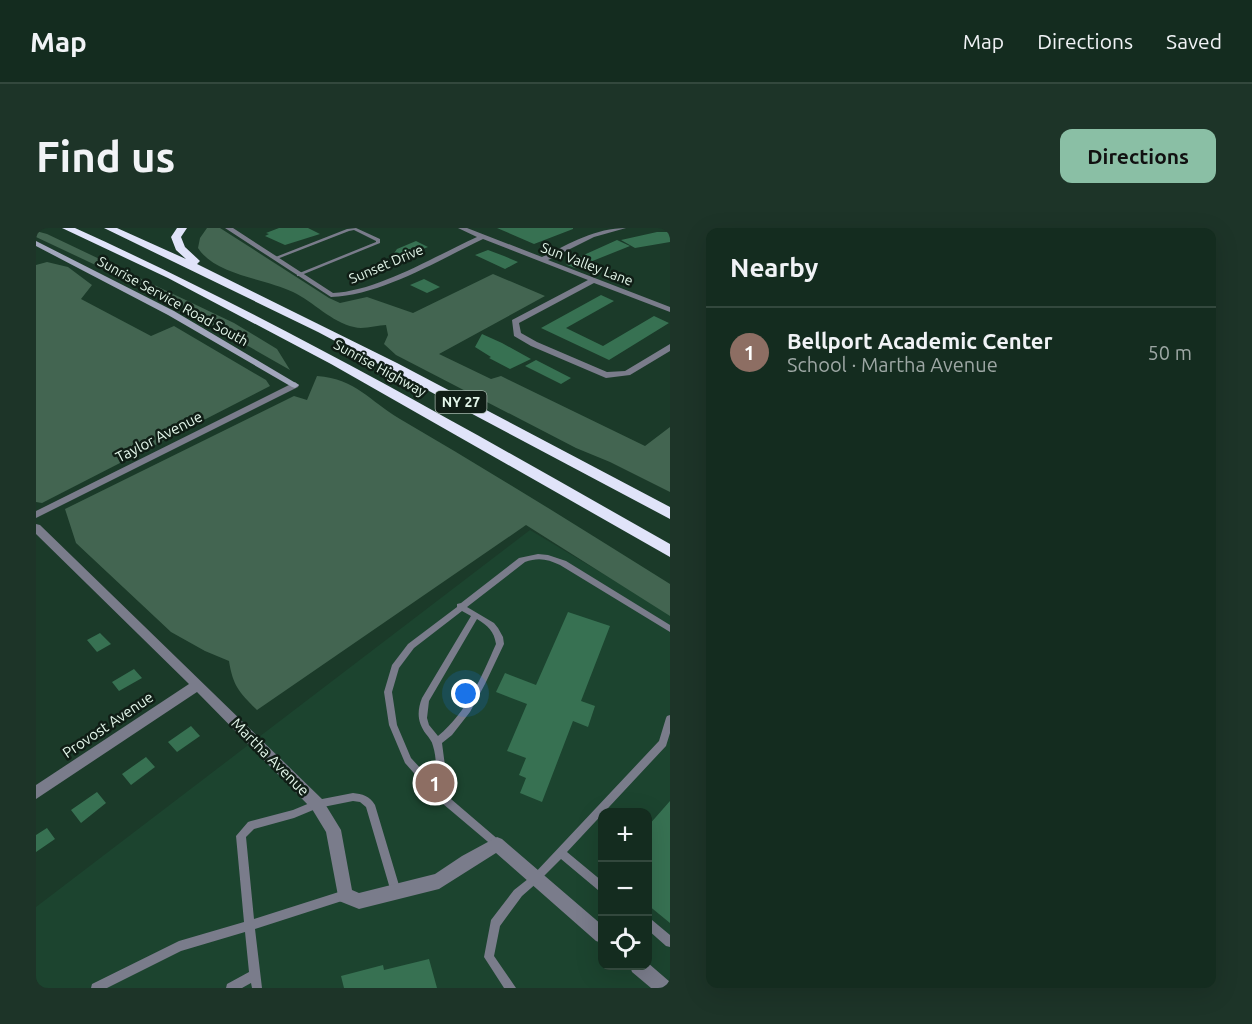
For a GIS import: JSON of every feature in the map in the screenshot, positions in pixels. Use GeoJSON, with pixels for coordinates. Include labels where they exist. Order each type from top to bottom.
{"type":"FeatureCollection","features":[{"type":"Feature","properties":{"kind":"highway","name":"Sunrise Highway"},"geometry":{"type":"LineString","coordinates":[[67,228],[172,276],[305,345],[670,551]]}},
{"type":"Feature","properties":{"kind":"highway","name":"Sunrise Highway"},"geometry":{"type":"LineString","coordinates":[[109,228],[216,276],[323,329],[670,514]]}},
{"type":"Feature","properties":{"kind":"highway"},"geometry":{"type":"LineString","coordinates":[[182,228],[176,237],[180,248],[216,276]]}},
{"type":"Feature","properties":{"kind":"highway"},"geometry":{"type":"LineString","coordinates":[[501,456],[670,562]]}},
{"type":"Feature","properties":{"kind":"street"},"geometry":{"type":"LineString","coordinates":[[228,228],[299,274]]}},
{"type":"Feature","properties":{"kind":"street","name":"Sun Valley Lane"},"geometry":{"type":"LineString","coordinates":[[461,228],[670,310]]}},
{"type":"Feature","properties":{"kind":"street"},"geometry":{"type":"LineString","coordinates":[[542,260],[592,236],[623,228]]}},
{"type":"Feature","properties":{"kind":"street","name":"Sunset Drive"},"geometry":{"type":"LineString","coordinates":[[299,274],[331,296],[347,295],[482,237]]}},
{"type":"Feature","properties":{"kind":"street","name":"Sunrise Service Road South"},"geometry":{"type":"LineString","coordinates":[[36,243],[153,303],[295,385]]}},
{"type":"Feature","properties":{"kind":"street"},"geometry":{"type":"LineString","coordinates":[[594,280],[515,322],[517,334],[534,344],[606,375],[627,373],[670,346]]}},
{"type":"Feature","properties":{"kind":"street","name":"Taylor Avenue"},"geometry":{"type":"LineString","coordinates":[[36,515],[295,385]]}},
{"type":"Feature","properties":{"kind":"street","name":"Martha Avenue"},"geometry":{"type":"LineString","coordinates":[[36,528],[317,804],[333,830],[345,895]]}},
{"type":"Feature","properties":{"kind":"street","name":"Provost Avenue"},"geometry":{"type":"LineString","coordinates":[[36,793],[198,685]]}},
{"type":"Feature","properties":{"kind":"street"},"geometry":{"type":"LineString","coordinates":[[345,895],[359,901],[439,881],[467,861],[497,844],[598,931]]}},
{"type":"Feature","properties":{"kind":"street"},"geometry":{"type":"LineString","coordinates":[[643,970],[664,988]]}},
{"type":"Feature","properties":{"kind":"lane"},"geometry":{"type":"LineString","coordinates":[[275,258],[348,230],[355,229],[378,240],[378,243],[299,274]]}},
{"type":"Feature","properties":{"kind":"lane"},"geometry":{"type":"LineString","coordinates":[[497,844],[440,795],[408,760],[393,725],[388,692],[395,667],[411,646],[460,606],[522,560],[533,555],[549,556],[670,629]]}},
{"type":"Feature","properties":{"kind":"lane"},"geometry":{"type":"LineString","coordinates":[[437,742],[454,730],[468,712],[500,644],[500,634],[492,625],[460,606]]}},
{"type":"Feature","properties":{"kind":"lane"},"geometry":{"type":"LineString","coordinates":[[440,795],[441,766],[437,742],[426,728],[421,715],[425,700],[475,616]]}},
{"type":"Feature","properties":{"kind":"lane"},"geometry":{"type":"LineString","coordinates":[[511,988],[489,957],[495,924],[518,893],[536,878],[663,743],[670,718]]}},
{"type":"Feature","properties":{"kind":"lane"},"geometry":{"type":"LineString","coordinates":[[257,988],[241,836],[251,825],[294,814],[317,804],[352,796],[362,798],[370,805],[396,892]]}},
{"type":"Feature","properties":{"kind":"lane"},"geometry":{"type":"LineString","coordinates":[[560,852],[598,883]]}},
{"type":"Feature","properties":{"kind":"lane"},"geometry":{"type":"LineString","coordinates":[[96,988],[179,946],[345,895]]}},
{"type":"Feature","properties":{"kind":"lane"},"geometry":{"type":"LineString","coordinates":[[652,927],[670,942]]}},
{"type":"Feature","properties":{"kind":"lane"},"geometry":{"type":"LineString","coordinates":[[231,988],[255,975]]}},
{"type":"Feature","properties":{"kind":"shaded area"},"geometry":{"type":"Polygon","coordinates":[[[207,228],[220,228],[340,303],[367,297],[413,313],[493,274],[545,296],[439,354],[491,379],[501,376],[645,446],[670,427],[670,492],[576,448],[396,355],[384,344],[388,335],[386,325],[354,327],[330,316],[293,292],[216,264],[198,248],[200,238],[207,228]]]}},
{"type":"Feature","properties":{"kind":"shaded area"},"geometry":{"type":"Polygon","coordinates":[[[36,231],[47,234],[234,323],[277,349],[290,370],[155,293],[36,237],[36,231]]]}},
{"type":"Feature","properties":{"kind":"shaded area"},"geometry":{"type":"Polygon","coordinates":[[[47,262],[68,267],[92,285],[81,299],[151,336],[174,326],[266,380],[270,386],[42,503],[36,502],[36,265],[47,262]]]}},
{"type":"Feature","properties":{"kind":"shaded area"},"geometry":{"type":"Polygon","coordinates":[[[317,376],[342,381],[353,386],[400,419],[536,500],[670,584],[670,616],[526,525],[257,710],[238,688],[229,661],[171,632],[76,543],[65,509],[294,396],[307,400],[317,376]]]}},
{"type":"Feature","properties":{"kind":"shaded area"},"geometry":{"type":"Polygon","coordinates":[[[530,530],[670,614],[670,988],[36,988],[36,907],[530,530]]]}},
{"type":"Feature","properties":{"kind":"building"},"geometry":{"type":"Polygon","coordinates":[[[279,228],[308,228],[320,234],[285,245],[265,236],[269,234],[266,233],[279,228]]]}},
{"type":"Feature","properties":{"kind":"building"},"geometry":{"type":"Polygon","coordinates":[[[497,228],[573,228],[573,229],[534,244],[497,228]]]}},
{"type":"Feature","properties":{"kind":"building"},"geometry":{"type":"Polygon","coordinates":[[[657,232],[670,232],[670,242],[635,248],[621,240],[657,232]]]}},
{"type":"Feature","properties":{"kind":"building"},"geometry":{"type":"Polygon","coordinates":[[[617,240],[630,246],[575,268],[566,263],[617,240]]]}},
{"type":"Feature","properties":{"kind":"building"},"geometry":{"type":"Polygon","coordinates":[[[416,241],[428,247],[387,263],[397,249],[416,241]]]}},
{"type":"Feature","properties":{"kind":"building"},"geometry":{"type":"Polygon","coordinates":[[[488,250],[518,262],[505,269],[475,255],[488,250]]]}},
{"type":"Feature","properties":{"kind":"building"},"geometry":{"type":"Polygon","coordinates":[[[424,279],[440,287],[427,293],[410,285],[424,279]]]}},
{"type":"Feature","properties":{"kind":"building"},"geometry":{"type":"Polygon","coordinates":[[[601,295],[614,301],[566,328],[603,346],[654,316],[669,323],[609,360],[541,328],[601,295]]]}},
{"type":"Feature","properties":{"kind":"building"},"geometry":{"type":"Polygon","coordinates":[[[482,334],[531,359],[510,369],[489,358],[491,357],[475,347],[482,334]]]}},
{"type":"Feature","properties":{"kind":"building"},"geometry":{"type":"Polygon","coordinates":[[[536,360],[571,378],[561,384],[525,366],[536,360]]]}},
{"type":"Feature","properties":{"kind":"building"},"geometry":{"type":"Polygon","coordinates":[[[568,612],[610,626],[581,701],[595,706],[588,727],[573,721],[542,802],[520,793],[526,778],[519,775],[526,758],[507,751],[527,704],[496,692],[505,673],[536,685],[568,612]]]}},
{"type":"Feature","properties":{"kind":"building"},"geometry":{"type":"Polygon","coordinates":[[[100,633],[111,644],[97,652],[87,640],[100,633]]]}},
{"type":"Feature","properties":{"kind":"building"},"geometry":{"type":"Polygon","coordinates":[[[134,669],[142,678],[119,691],[112,682],[134,669]]]}},
{"type":"Feature","properties":{"kind":"building"},"geometry":{"type":"Polygon","coordinates":[[[191,726],[200,736],[177,752],[168,742],[191,726]]]}},
{"type":"Feature","properties":{"kind":"building"},"geometry":{"type":"Polygon","coordinates":[[[146,757],[155,767],[131,785],[122,774],[146,757]]]}},
{"type":"Feature","properties":{"kind":"building"},"geometry":{"type":"Polygon","coordinates":[[[97,792],[106,803],[81,823],[71,810],[97,792]]]}},
{"type":"Feature","properties":{"kind":"building"},"geometry":{"type":"Polygon","coordinates":[[[670,801],[670,923],[652,908],[652,821],[670,801]]]}},
{"type":"Feature","properties":{"kind":"building"},"geometry":{"type":"Polygon","coordinates":[[[47,828],[55,839],[36,852],[36,835],[47,828]]]}},
{"type":"Feature","properties":{"kind":"building"},"geometry":{"type":"Polygon","coordinates":[[[429,959],[437,988],[344,988],[341,976],[383,965],[384,970],[429,959]]]}},
{"type":"Feature","properties":{"kind":"place","name":"Bellport Academic Center"},"geometry":{"type":"Point","coordinates":[435,783]}}]}
